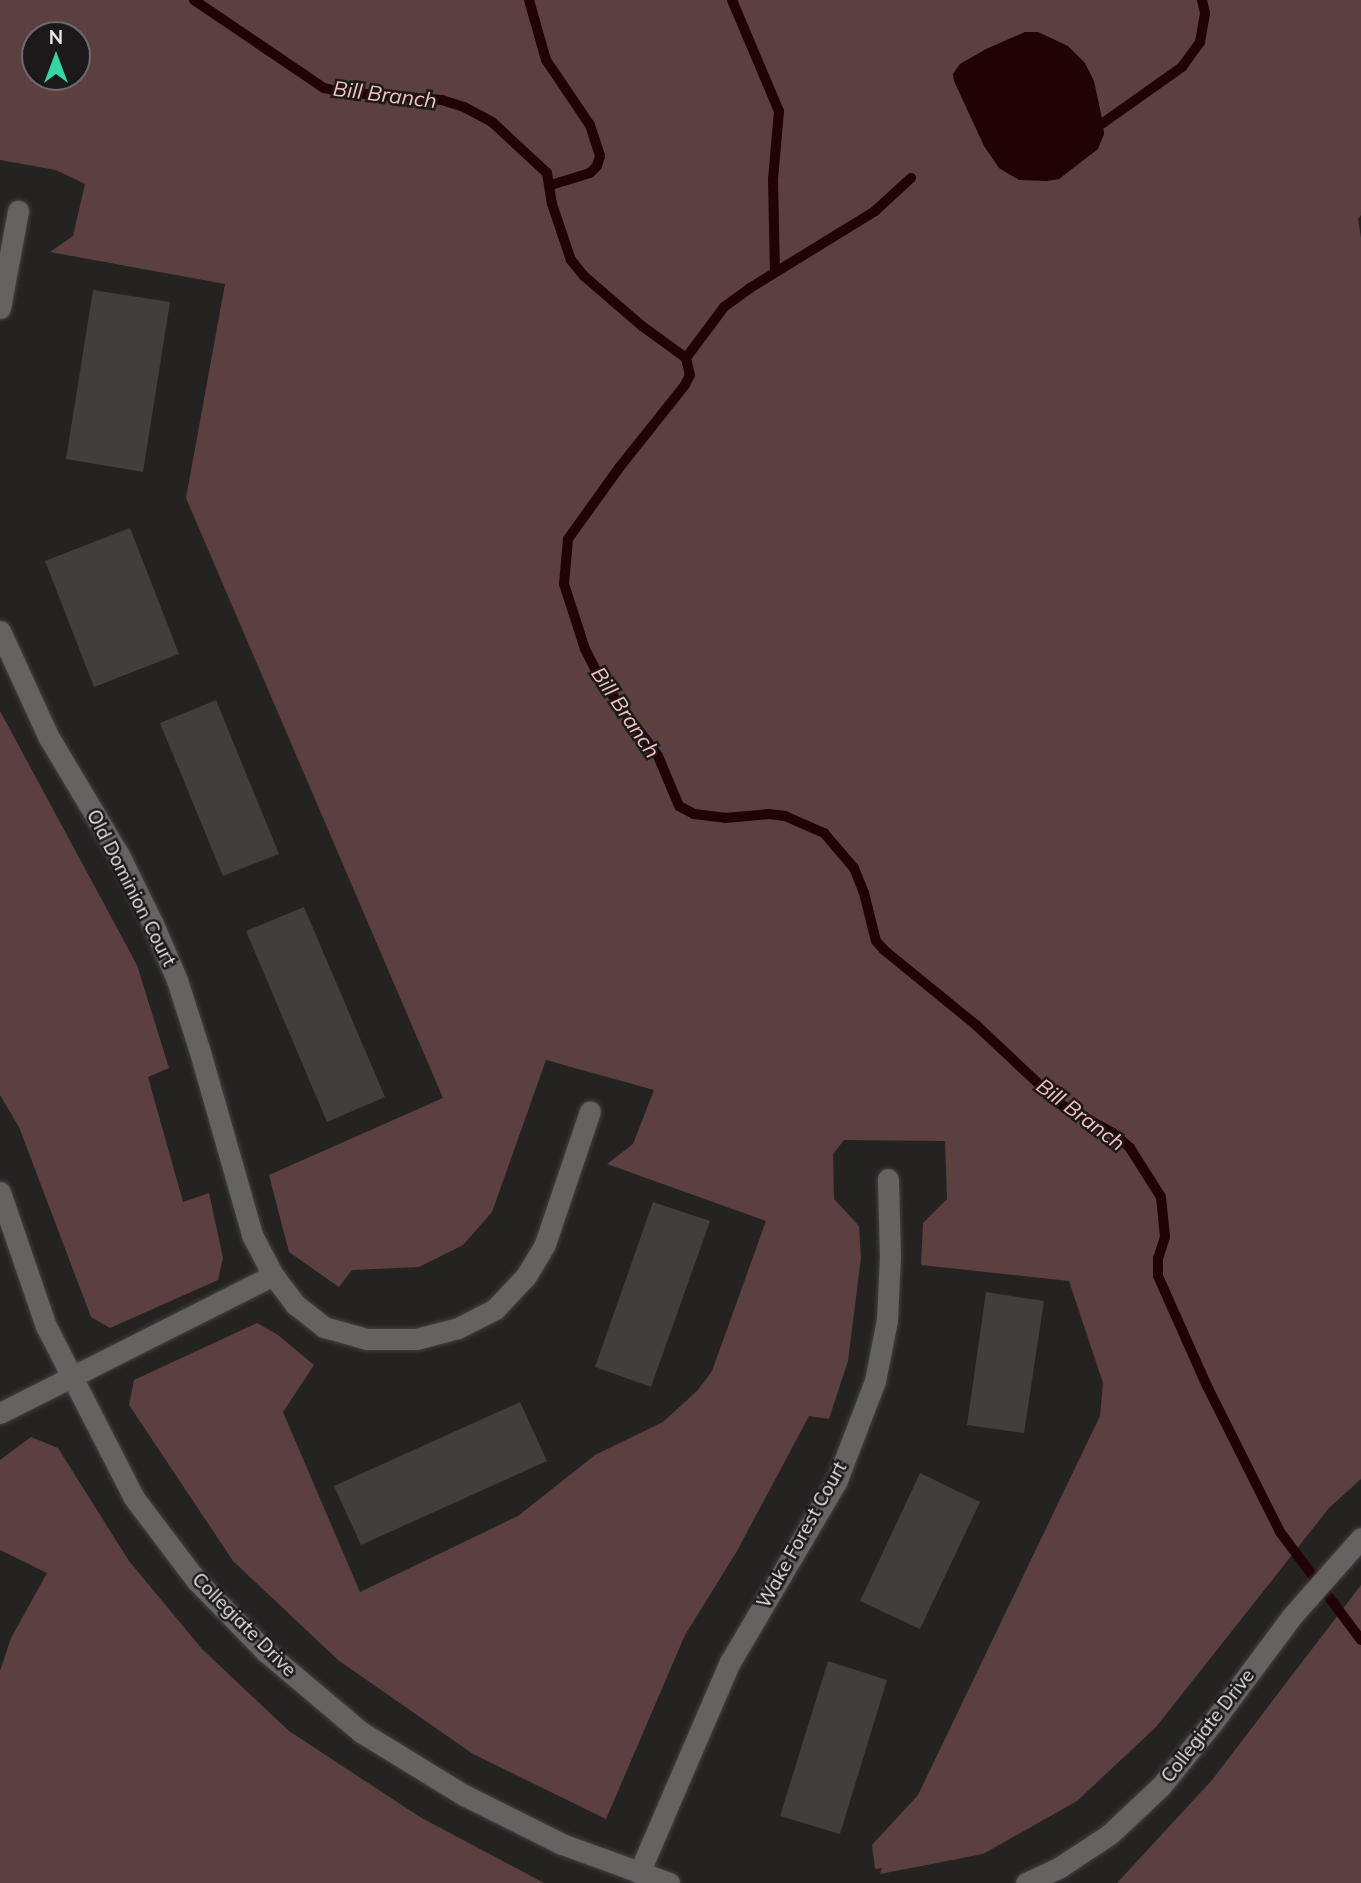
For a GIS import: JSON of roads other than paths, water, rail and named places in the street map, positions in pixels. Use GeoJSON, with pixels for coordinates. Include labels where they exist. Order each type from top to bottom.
{"type":"FeatureCollection","features":[{"type":"Feature","properties":{"kind":"street"},"geometry":{"type":"LineString","coordinates":[[0,308],[18,211]]}},
{"type":"Feature","properties":{"kind":"street","name":"Old Dominion Court"},"geometry":{"type":"LineString","coordinates":[[0,631],[48,736],[119,855],[172,968],[200,1052],[252,1236],[273,1275],[296,1305],[324,1327],[368,1339],[416,1339],[458,1328],[495,1309],[526,1276],[545,1244],[590,1111]]}},
{"type":"Feature","properties":{"kind":"street","name":"Wake Forest Court"},"geometry":{"type":"LineString","coordinates":[[639,1872],[730,1662],[837,1480],[875,1381],[887,1320],[890,1256],[888,1179]]}},
{"type":"Feature","properties":{"kind":"street","name":"Collegiate Drive"},"geometry":{"type":"LineString","coordinates":[[0,1192],[46,1326],[71,1380],[134,1498],[196,1580],[265,1651],[361,1732],[464,1795],[562,1844],[670,1883]]}},
{"type":"Feature","properties":{"kind":"street"},"geometry":{"type":"LineString","coordinates":[[0,1413],[71,1380],[273,1275]]}},
{"type":"Feature","properties":{"kind":"street","name":"Collegiate Drive"},"geometry":{"type":"LineString","coordinates":[[1026,1883],[1060,1867],[1110,1834],[1161,1786],[1292,1616],[1339,1559],[1361,1538]]}},
{"type":"Feature","properties":{"kind":"waterway","name":"Bill Branch"},"geometry":{"type":"LineString","coordinates":[[194,0],[324,88],[342,92],[442,100],[464,107],[492,122],[547,173],[552,204],[571,260],[584,276],[642,326],[686,358],[690,375],[685,385],[619,468],[568,539],[564,584],[585,649],[601,680],[658,756],[679,806],[694,814],[725,818],[769,814],[785,816],[824,833],[854,868],[864,893],[876,941],[884,950],[976,1025],[1060,1104],[1113,1133],[1130,1148],[1161,1197],[1165,1237],[1158,1258],[1158,1276],[1207,1386],[1280,1532],[1361,1640]]}},
{"type":"Feature","properties":{"kind":"waterway"},"geometry":{"type":"LineString","coordinates":[[529,0],[546,60],[590,125],[600,156],[597,166],[590,173],[551,185]]}},
{"type":"Feature","properties":{"kind":"waterway"},"geometry":{"type":"LineString","coordinates":[[732,0],[779,111],[773,179],[775,272]]}},
{"type":"Feature","properties":{"kind":"waterway"},"geometry":{"type":"LineString","coordinates":[[1103,123],[1182,67],[1200,42],[1205,13],[1202,0]]}},
{"type":"Feature","properties":{"kind":"waterway"},"geometry":{"type":"LineString","coordinates":[[686,358],[724,307],[875,211],[911,178]]}}]}
